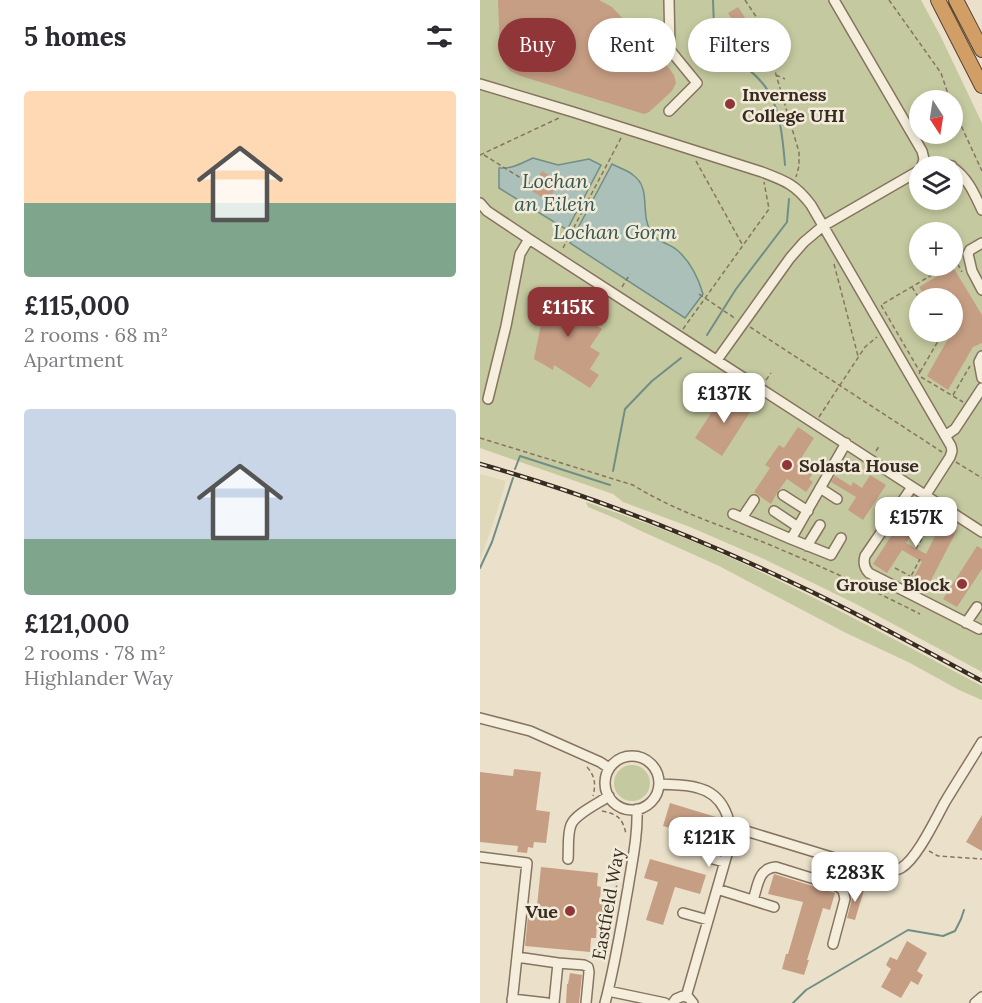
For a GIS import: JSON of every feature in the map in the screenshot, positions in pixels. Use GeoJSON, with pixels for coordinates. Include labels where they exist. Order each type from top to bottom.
{"type":"FeatureCollection","features":[{"type":"Feature","properties":{"kind":"highway"},"geometry":{"type":"LineString","coordinates":[[938,0],[982,86]]}},
{"type":"Feature","properties":{"kind":"highway"},"geometry":{"type":"LineString","coordinates":[[956,0],[982,50]]}},
{"type":"Feature","properties":{"kind":"street"},"geometry":{"type":"LineString","coordinates":[[669,0],[670,50],[698,83],[669,111]]}},
{"type":"Feature","properties":{"kind":"street"},"geometry":{"type":"LineString","coordinates":[[834,0],[923,156]]}},
{"type":"Feature","properties":{"kind":"street"},"geometry":{"type":"LineString","coordinates":[[480,84],[762,172],[780,179],[802,193],[951,446],[950,457],[925,496]]}},
{"type":"Feature","properties":{"kind":"street"},"geometry":{"type":"LineString","coordinates":[[717,360],[741,321],[804,242],[823,226],[909,174]]}},
{"type":"Feature","properties":{"kind":"street"},"geometry":{"type":"LineString","coordinates":[[963,176],[982,210]]}},
{"type":"Feature","properties":{"kind":"street"},"geometry":{"type":"LineString","coordinates":[[480,203],[487,211],[982,532]]}},
{"type":"Feature","properties":{"kind":"street"},"geometry":{"type":"LineString","coordinates":[[488,399],[506,326],[520,254],[530,239]]}},
{"type":"Feature","properties":{"kind":"street"},"geometry":{"type":"LineString","coordinates":[[982,243],[970,250],[968,254],[972,271],[978,274],[982,290]]}},
{"type":"Feature","properties":{"kind":"street"},"geometry":{"type":"LineString","coordinates":[[982,356],[978,366],[982,378]]}},
{"type":"Feature","properties":{"kind":"street"},"geometry":{"type":"LineString","coordinates":[[945,436],[955,429],[982,388]]}},
{"type":"Feature","properties":{"kind":"street"},"geometry":{"type":"LineString","coordinates":[[791,539],[846,443]]}},
{"type":"Feature","properties":{"kind":"street"},"geometry":{"type":"LineString","coordinates":[[912,487],[865,556],[866,570],[979,629]]}},
{"type":"Feature","properties":{"kind":"street"},"geometry":{"type":"LineString","coordinates":[[820,488],[837,499]]}},
{"type":"Feature","properties":{"kind":"street"},"geometry":{"type":"LineString","coordinates":[[783,495],[807,511]]}},
{"type":"Feature","properties":{"kind":"street"},"geometry":{"type":"LineString","coordinates":[[754,500],[737,516],[831,555],[842,538]]}},
{"type":"Feature","properties":{"kind":"street"},"geometry":{"type":"LineString","coordinates":[[774,511],[798,527]]}},
{"type":"Feature","properties":{"kind":"street"},"geometry":{"type":"LineString","coordinates":[[807,546],[820,525]]}},
{"type":"Feature","properties":{"kind":"street"},"geometry":{"type":"LineString","coordinates":[[966,623],[977,607]]}},
{"type":"Feature","properties":{"kind":"street"},"geometry":{"type":"LineString","coordinates":[[480,718],[530,731],[609,768]]}},
{"type":"Feature","properties":{"kind":"street"},"geometry":{"type":"LineString","coordinates":[[731,825],[864,867],[890,871],[901,868],[909,862],[921,844],[982,742]]}},
{"type":"Feature","properties":{"kind":"street"},"geometry":{"type":"LineString","coordinates":[[631,756],[640,757],[652,764],[657,770],[660,784],[655,798],[644,807],[637,809],[630,810],[618,806],[609,796],[606,787],[609,768],[623,757],[631,756]]}},
{"type":"Feature","properties":{"kind":"street"},"geometry":{"type":"LineString","coordinates":[[660,784],[691,786],[707,792],[723,807],[731,825],[730,844],[708,920],[689,1000],[679,997],[673,1003]]}},
{"type":"Feature","properties":{"kind":"street"},"geometry":{"type":"LineString","coordinates":[[568,859],[570,827],[573,821],[609,796]]}},
{"type":"Feature","properties":{"kind":"street","name":"Eastfield Way"},"geometry":{"type":"LineString","coordinates":[[605,1003],[618,945],[637,832],[637,809]]}},
{"type":"Feature","properties":{"kind":"street"},"geometry":{"type":"LineString","coordinates":[[703,847],[713,859],[724,862]]}},
{"type":"Feature","properties":{"kind":"street"},"geometry":{"type":"LineString","coordinates":[[480,857],[527,863],[512,1001],[547,1003]]}},
{"type":"Feature","properties":{"kind":"street"},"geometry":{"type":"LineString","coordinates":[[753,900],[761,875],[771,867],[840,887],[845,894],[845,899],[833,944]]}},
{"type":"Feature","properties":{"kind":"street"},"geometry":{"type":"LineString","coordinates":[[717,889],[774,907]]}},
{"type":"Feature","properties":{"kind":"street"},"geometry":{"type":"LineString","coordinates":[[683,913],[708,920]]}},
{"type":"Feature","properties":{"kind":"street"},"geometry":{"type":"LineString","coordinates":[[516,957],[584,964],[588,967],[589,972],[586,1003]]}},
{"type":"Feature","properties":{"kind":"street"},"geometry":{"type":"LineString","coordinates":[[554,1003],[558,963]]}},
{"type":"Feature","properties":{"kind":"street"},"geometry":{"type":"LineString","coordinates":[[608,991],[665,1003]]}},
{"type":"Feature","properties":{"kind":"street"},"geometry":{"type":"LineString","coordinates":[[975,1003],[982,997]]}},
{"type":"Feature","properties":{"kind":"path"},"geometry":{"type":"LineString","coordinates":[[745,0],[777,50],[775,74],[799,152],[795,187]]}},
{"type":"Feature","properties":{"kind":"path"},"geometry":{"type":"LineString","coordinates":[[889,0],[936,66],[947,90]]}},
{"type":"Feature","properties":{"kind":"path"},"geometry":{"type":"LineString","coordinates":[[775,74],[785,79]]}},
{"type":"Feature","properties":{"kind":"path"},"geometry":{"type":"LineString","coordinates":[[481,155],[573,112]]}},
{"type":"Feature","properties":{"kind":"path"},"geometry":{"type":"LineString","coordinates":[[558,257],[626,128]]}},
{"type":"Feature","properties":{"kind":"path"},"geometry":{"type":"LineString","coordinates":[[963,130],[982,171]]}},
{"type":"Feature","properties":{"kind":"path"},"geometry":{"type":"LineString","coordinates":[[690,149],[742,245]]}},
{"type":"Feature","properties":{"kind":"path"},"geometry":{"type":"LineString","coordinates":[[481,155],[532,185]]}},
{"type":"Feature","properties":{"kind":"path"},"geometry":{"type":"LineString","coordinates":[[678,335],[769,209],[762,172]]}},
{"type":"Feature","properties":{"kind":"path"},"geometry":{"type":"LineString","coordinates":[[832,257],[858,356]]}},
{"type":"Feature","properties":{"kind":"path"},"geometry":{"type":"LineString","coordinates":[[617,295],[630,274]]}},
{"type":"Feature","properties":{"kind":"path"},"geometry":{"type":"LineString","coordinates":[[920,372],[881,305],[930,276]]}},
{"type":"Feature","properties":{"kind":"path"},"geometry":{"type":"LineString","coordinates":[[699,294],[982,478]]}},
{"type":"Feature","properties":{"kind":"path"},"geometry":{"type":"LineString","coordinates":[[815,423],[865,346],[884,332]]}},
{"type":"Feature","properties":{"kind":"path"},"geometry":{"type":"LineString","coordinates":[[938,342],[918,376],[970,406]]}},
{"type":"Feature","properties":{"kind":"path"},"geometry":{"type":"LineString","coordinates":[[952,396],[978,366]]}},
{"type":"Feature","properties":{"kind":"path"},"geometry":{"type":"LineString","coordinates":[[760,388],[771,372]]}},
{"type":"Feature","properties":{"kind":"path"},"geometry":{"type":"LineString","coordinates":[[480,438],[633,485],[646,494],[860,584],[920,614]]}},
{"type":"Feature","properties":{"kind":"path"},"geometry":{"type":"LineString","coordinates":[[916,549],[941,506]]}},
{"type":"Feature","properties":{"kind":"path"},"geometry":{"type":"LineString","coordinates":[[903,591],[920,559]]}},
{"type":"Feature","properties":{"kind":"path"},"geometry":{"type":"LineString","coordinates":[[896,568],[911,576]]}},
{"type":"Feature","properties":{"kind":"path"},"geometry":{"type":"LineString","coordinates":[[583,764],[588,767],[594,779],[596,786],[593,800],[595,805],[601,811],[617,815],[626,830],[627,840]]}},
{"type":"Feature","properties":{"kind":"path"},"geometry":{"type":"LineString","coordinates":[[926,848],[938,856],[982,859]]}},
{"type":"Feature","properties":{"kind":"path"},"geometry":{"type":"LineString","coordinates":[[615,905],[617,880],[626,849]]}},
{"type":"Feature","properties":{"kind":"shaded area"},"geometry":{"type":"Polygon","coordinates":[[[480,474],[506,481],[480,560],[480,474]]]}},
{"type":"Feature","properties":{"kind":"green space"},"geometry":{"type":"Polygon","coordinates":[[[480,0],[921,0],[982,123],[982,672],[856,604],[764,559],[690,527],[623,502],[613,494],[480,448],[480,0]]]}},
{"type":"Feature","properties":{"kind":"green space"},"geometry":{"type":"Polygon","coordinates":[[[586,502],[705,547],[821,601],[982,686],[982,700],[846,633],[719,566],[588,507],[586,502]]]}},
{"type":"Feature","properties":{"kind":"green space"},"geometry":{"type":"Polygon","coordinates":[[[632,765],[644,771],[650,783],[644,795],[632,801],[620,795],[614,783],[620,771],[632,765]]]}},
{"type":"Feature","properties":{"kind":"water","name":"Lochan an Eilein"},"geometry":{"type":"Polygon","coordinates":[[[533,158],[558,165],[589,159],[601,165],[567,230],[499,188],[499,168],[513,167],[533,158]]]}},
{"type":"Feature","properties":{"kind":"water","name":"Lochan Gorm"},"geometry":{"type":"Polygon","coordinates":[[[612,164],[629,172],[639,181],[644,195],[646,219],[653,235],[682,254],[696,276],[703,294],[685,318],[570,243],[612,164]]]}},
{"type":"Feature","properties":{"kind":"building"},"geometry":{"type":"Polygon","coordinates":[[[498,0],[599,0],[612,7],[622,18],[588,18],[588,72],[672,72],[676,83],[672,91],[644,114],[521,76],[512,72],[576,72],[576,18],[499,18],[498,0]]]}},
{"type":"Feature","properties":{"kind":"building"},"geometry":{"type":"Polygon","coordinates":[[[738,7],[745,18],[731,18],[728,13],[738,7]]]}},
{"type":"Feature","properties":{"kind":"building"},"geometry":{"type":"Polygon","coordinates":[[[542,171],[560,182],[548,201],[530,190],[542,171]]]}},
{"type":"Feature","properties":{"kind":"building"},"geometry":{"type":"Polygon","coordinates":[[[938,276],[958,276],[982,315],[982,343],[973,347],[948,390],[927,376],[946,342],[963,342],[963,288],[919,287],[938,276]]]}},
{"type":"Feature","properties":{"kind":"building"},"geometry":{"type":"Polygon","coordinates":[[[548,290],[568,294],[564,318],[579,299],[596,310],[589,321],[602,329],[590,347],[600,353],[590,369],[599,375],[590,388],[554,365],[553,370],[534,359],[548,290]]]}},
{"type":"Feature","properties":{"kind":"building"},"geometry":{"type":"Polygon","coordinates":[[[724,393],[744,406],[747,401],[754,406],[722,456],[695,438],[724,393]]]}},
{"type":"Feature","properties":{"kind":"building","name":"Solasta House"},"geometry":{"type":"Polygon","coordinates":[[[798,427],[814,438],[800,460],[815,470],[809,479],[813,482],[806,492],[787,479],[771,504],[754,492],[770,468],[765,465],[779,445],[784,448],[798,427]]]}},
{"type":"Feature","properties":{"kind":"building"},"geometry":{"type":"Polygon","coordinates":[[[870,475],[886,485],[863,520],[848,510],[856,497],[831,482],[835,476],[851,486],[853,482],[862,488],[870,475]]]}},
{"type":"Feature","properties":{"kind":"building"},"geometry":{"type":"Polygon","coordinates":[[[912,504],[926,513],[906,543],[926,554],[942,522],[957,530],[925,592],[910,584],[922,562],[902,550],[887,573],[873,564],[912,504]]]}},
{"type":"Feature","properties":{"kind":"building","name":"Grouse Block"},"geometry":{"type":"Polygon","coordinates":[[[977,546],[982,549],[982,569],[957,607],[943,599],[977,546]]]}},
{"type":"Feature","properties":{"kind":"building"},"geometry":{"type":"Polygon","coordinates":[[[514,769],[541,772],[536,810],[550,812],[546,843],[534,842],[533,848],[528,847],[527,853],[517,852],[518,846],[480,842],[480,772],[513,776],[514,769]]]}},
{"type":"Feature","properties":{"kind":"building"},"geometry":{"type":"Polygon","coordinates":[[[670,803],[716,817],[709,839],[663,826],[670,803]]]}},
{"type":"Feature","properties":{"kind":"building"},"geometry":{"type":"Polygon","coordinates":[[[982,815],[982,851],[966,842],[982,815]]]}},
{"type":"Feature","properties":{"kind":"building"},"geometry":{"type":"Polygon","coordinates":[[[650,859],[706,875],[700,894],[675,887],[663,925],[646,920],[658,882],[644,878],[650,859]]]}},
{"type":"Feature","properties":{"kind":"building","name":"Vue"},"geometry":{"type":"Polygon","coordinates":[[[541,867],[598,873],[597,886],[601,887],[600,900],[606,901],[603,926],[597,925],[596,938],[591,938],[590,952],[525,946],[528,916],[534,917],[537,906],[541,867]]]}},
{"type":"Feature","properties":{"kind":"building"},"geometry":{"type":"Polygon","coordinates":[[[774,874],[835,893],[830,910],[823,908],[804,975],[782,969],[803,902],[768,894],[774,874]]]}},
{"type":"Feature","properties":{"kind":"building"},"geometry":{"type":"Polygon","coordinates":[[[855,887],[864,890],[855,920],[847,918],[855,887]]]}},
{"type":"Feature","properties":{"kind":"building"},"geometry":{"type":"Polygon","coordinates":[[[907,941],[927,953],[917,971],[923,975],[918,985],[911,981],[901,998],[881,987],[891,969],[886,965],[890,957],[897,960],[907,941]]]}},
{"type":"Feature","properties":{"kind":"building"},"geometry":{"type":"Polygon","coordinates":[[[570,973],[582,975],[579,1003],[566,1003],[570,973]]]}},
{"type":"Feature","properties":{"kind":"waterway"},"geometry":{"type":"LineString","coordinates":[[713,0],[715,33],[720,48],[731,60],[756,76],[774,102],[780,123],[785,165]]}},
{"type":"Feature","properties":{"kind":"waterway"},"geometry":{"type":"LineString","coordinates":[[707,335],[736,289],[787,222],[789,199]]}},
{"type":"Feature","properties":{"kind":"waterway"},"geometry":{"type":"LineString","coordinates":[[613,471],[625,409],[652,381],[681,358]]}},
{"type":"Feature","properties":{"kind":"waterway"},"geometry":{"type":"LineString","coordinates":[[515,469],[520,456],[610,485]]}},
{"type":"Feature","properties":{"kind":"waterway"},"geometry":{"type":"LineString","coordinates":[[480,568],[492,542],[513,478]]}},
{"type":"Feature","properties":{"kind":"waterway"},"geometry":{"type":"LineString","coordinates":[[793,1003],[806,990],[908,930],[943,936],[955,931],[964,910]]}},
{"type":"Feature","properties":{"kind":"railway"},"geometry":{"type":"LineString","coordinates":[[480,464],[607,505],[731,555],[834,603],[982,681]]}},
{"type":"Feature","properties":{"kind":"place","name":"Inverness College UHI"},"geometry":{"type":"Point","coordinates":[730,104]}},
{"type":"Feature","properties":{"kind":"place","name":"Solasta House"},"geometry":{"type":"Point","coordinates":[787,465]}},
{"type":"Feature","properties":{"kind":"place","name":"Grouse Block"},"geometry":{"type":"Point","coordinates":[962,584]}},
{"type":"Feature","properties":{"kind":"place","name":"Vue"},"geometry":{"type":"Point","coordinates":[570,911]}}]}
